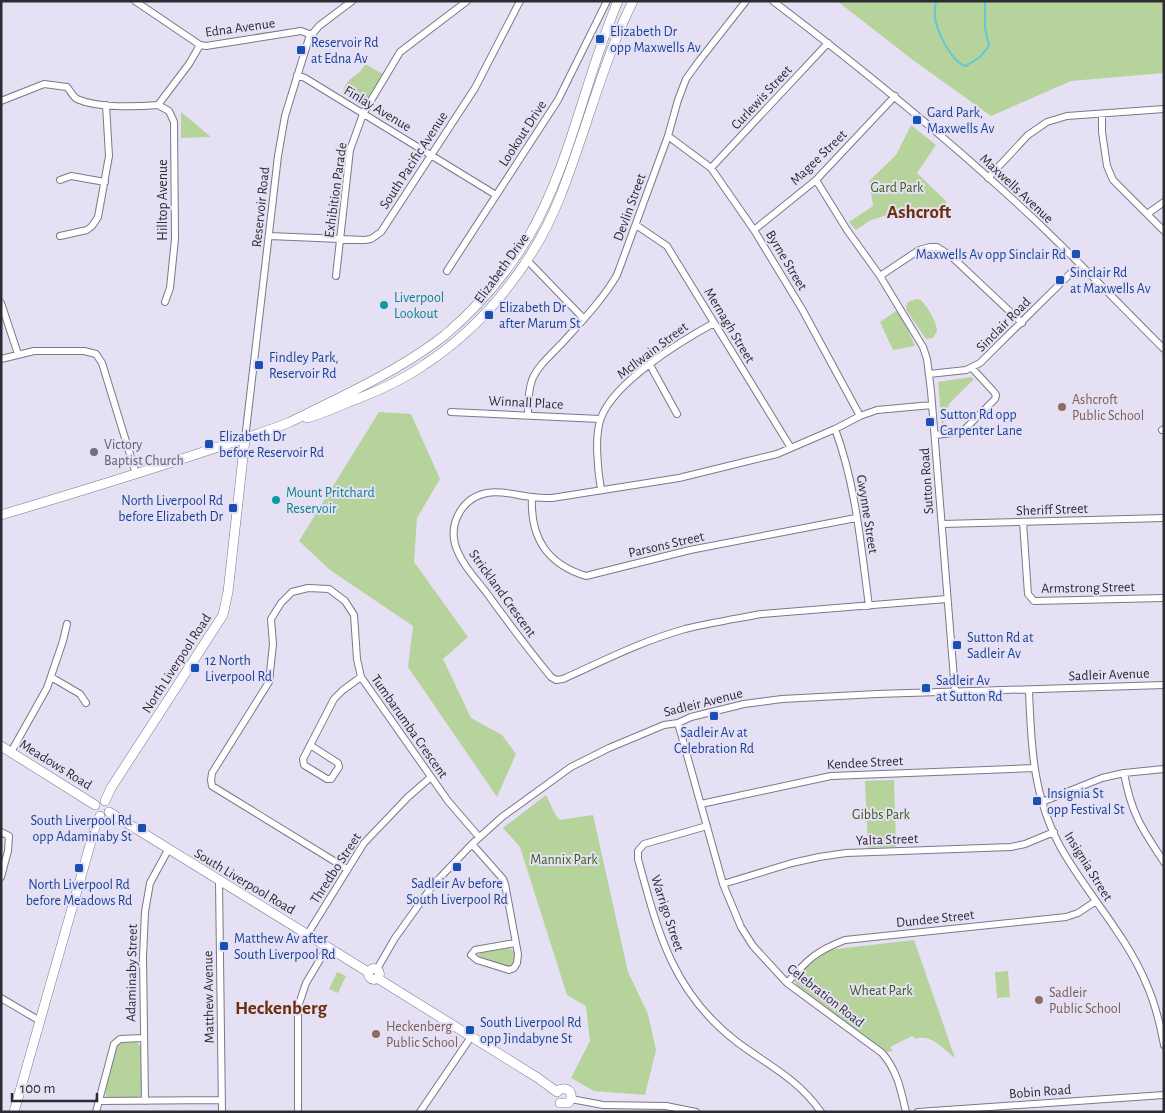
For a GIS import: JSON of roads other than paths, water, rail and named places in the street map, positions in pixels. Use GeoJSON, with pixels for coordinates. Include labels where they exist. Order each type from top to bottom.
{"type":"FeatureCollection","features":[{"type":"Feature","properties":{"kind":"main road","name":"Elizabeth Drive"},"geometry":{"type":"LineString","coordinates":[[1,516],[245,439],[290,422],[370,382],[422,352],[462,320],[500,279],[528,236],[550,193],[618,1]]}},
{"type":"Feature","properties":{"kind":"main road","name":"Elizabeth Drive"},"geometry":{"type":"LineString","coordinates":[[290,422],[317,415],[376,392],[424,365],[446,349],[490,309],[527,260],[545,229],[560,196],[613,48],[633,1]]}},
{"type":"Feature","properties":{"kind":"main road","name":"North Liverpool Road"},"geometry":{"type":"LineString","coordinates":[[104,801],[223,615],[228,592],[245,439]]}},
{"type":"Feature","properties":{"kind":"main road","name":"Meadows Road"},"geometry":{"type":"LineString","coordinates":[[1,746],[95,805]]}},
{"type":"Feature","properties":{"kind":"main road"},"geometry":{"type":"LineString","coordinates":[[99,801],[104,801],[109,805],[109,812],[105,816],[100,816],[95,811],[95,805],[99,801]]}},
{"type":"Feature","properties":{"kind":"main road","name":"South Liverpool Road"},"geometry":{"type":"LineString","coordinates":[[109,812],[328,948],[374,973],[557,1092]]}},
{"type":"Feature","properties":{"kind":"main road"},"geometry":{"type":"LineString","coordinates":[[14,1112],[96,824],[100,816]]}},
{"type":"Feature","properties":{"kind":"main road"},"geometry":{"type":"LineString","coordinates":[[561,1089],[567,1089],[571,1092],[571,1099],[568,1103],[559,1107],[556,1098],[557,1092],[561,1089]]}},
{"type":"Feature","properties":{"kind":"street"},"geometry":{"type":"LineString","coordinates":[[135,1],[200,45]]}},
{"type":"Feature","properties":{"kind":"street","name":"Reservoir Road"},"geometry":{"type":"LineString","coordinates":[[245,439],[284,116],[312,35],[319,26],[352,1]]}},
{"type":"Feature","properties":{"kind":"street","name":"Exhibition Parade"},"geometry":{"type":"LineString","coordinates":[[336,276],[350,150],[362,114],[400,52],[467,1]]}},
{"type":"Feature","properties":{"kind":"street","name":"South Pacific Avenue"},"geometry":{"type":"LineString","coordinates":[[269,236],[365,240],[381,232],[475,88],[520,1]]}},
{"type":"Feature","properties":{"kind":"street","name":"Lookout Drive"},"geometry":{"type":"LineString","coordinates":[[447,271],[558,100],[606,1]]}},
{"type":"Feature","properties":{"kind":"street","name":"Devlin Street"},"geometry":{"type":"LineString","coordinates":[[528,414],[528,394],[532,379],[542,365],[584,319],[617,275],[668,136],[686,79],[746,1]]}},
{"type":"Feature","properties":{"kind":"street","name":"Maxwells Avenue"},"geometry":{"type":"LineString","coordinates":[[773,1],[895,96],[988,178],[1035,220],[1164,349]]}},
{"type":"Feature","properties":{"kind":"street","name":"Edna Avenue"},"geometry":{"type":"LineString","coordinates":[[158,105],[200,45],[206,46],[301,31],[312,35]]}},
{"type":"Feature","properties":{"kind":"street","name":"Curlewis Street"},"geometry":{"type":"LineString","coordinates":[[711,168],[828,43]]}},
{"type":"Feature","properties":{"kind":"street","name":"Finlay Avenue"},"geometry":{"type":"LineString","coordinates":[[297,75],[496,195]]}},
{"type":"Feature","properties":{"kind":"street"},"geometry":{"type":"LineString","coordinates":[[1,101],[44,84],[66,87],[76,98],[106,105],[158,105]]}},
{"type":"Feature","properties":{"kind":"street","name":"Magee Street"},"geometry":{"type":"LineString","coordinates":[[754,230],[816,180],[895,96]]}},
{"type":"Feature","properties":{"kind":"street"},"geometry":{"type":"LineString","coordinates":[[60,236],[87,230],[98,217],[110,148],[106,105]]}},
{"type":"Feature","properties":{"kind":"street","name":"Hilltop Avenue"},"geometry":{"type":"LineString","coordinates":[[158,105],[171,113],[174,122],[175,239],[170,288],[165,302]]}},
{"type":"Feature","properties":{"kind":"street"},"geometry":{"type":"LineString","coordinates":[[988,178],[1028,136],[1047,122],[1067,116],[1164,109]]}},
{"type":"Feature","properties":{"kind":"street"},"geometry":{"type":"LineString","coordinates":[[1102,114],[1102,132],[1108,166],[1113,180],[1164,231]]}},
{"type":"Feature","properties":{"kind":"street","name":"Byrne Street"},"geometry":{"type":"LineString","coordinates":[[668,136],[711,168],[754,230],[802,309],[860,416]]}},
{"type":"Feature","properties":{"kind":"street"},"geometry":{"type":"LineString","coordinates":[[60,180],[71,176],[105,182]]}},
{"type":"Feature","properties":{"kind":"street","name":"Sutton Road"},"geometry":{"type":"LineString","coordinates":[[816,180],[847,230],[880,276],[923,346],[929,374],[935,435],[955,691]]}},
{"type":"Feature","properties":{"kind":"street"},"geometry":{"type":"LineString","coordinates":[[1147,214],[1164,202]]}},
{"type":"Feature","properties":{"kind":"street","name":"Mernagh Street"},"geometry":{"type":"LineString","coordinates":[[636,225],[667,246],[791,448]]}},
{"type":"Feature","properties":{"kind":"street"},"geometry":{"type":"LineString","coordinates":[[880,276],[919,250],[930,247],[936,248],[951,256],[1022,323]]}},
{"type":"Feature","properties":{"kind":"street"},"geometry":{"type":"LineString","coordinates":[[527,260],[584,319]]}},
{"type":"Feature","properties":{"kind":"street","name":"Sinclair Road"},"geometry":{"type":"LineString","coordinates":[[929,374],[972,368],[989,356],[1079,264]]}},
{"type":"Feature","properties":{"kind":"street"},"geometry":{"type":"LineString","coordinates":[[1,303],[18,354]]}},
{"type":"Feature","properties":{"kind":"street","name":"McIlwain Street"},"geometry":{"type":"LineString","coordinates":[[601,490],[598,449],[600,419],[615,395],[627,382],[650,365],[697,332],[714,323]]}},
{"type":"Feature","properties":{"kind":"street"},"geometry":{"type":"LineString","coordinates":[[1,359],[18,354],[44,351],[84,351],[96,354],[102,363],[136,474]]}},
{"type":"Feature","properties":{"kind":"street"},"geometry":{"type":"LineString","coordinates":[[650,365],[677,414]]}},
{"type":"Feature","properties":{"kind":"street"},"geometry":{"type":"LineString","coordinates":[[935,435],[962,432],[995,399],[996,395],[972,368]]}},
{"type":"Feature","properties":{"kind":"street","name":"Strickland Crescent"},"geometry":{"type":"LineString","coordinates":[[932,405],[877,410],[777,454],[679,478],[552,498],[497,492],[486,493],[469,500],[462,508],[456,520],[455,543],[462,560],[517,635],[551,677],[556,680],[563,679],[651,640],[685,629],[761,614],[947,599]]}},
{"type":"Feature","properties":{"kind":"street","name":"Winnall Place"},"geometry":{"type":"LineString","coordinates":[[451,412],[528,414],[600,419]]}},
{"type":"Feature","properties":{"kind":"street","name":"Gwynne Street"},"geometry":{"type":"LineString","coordinates":[[835,429],[844,453],[869,606]]}},
{"type":"Feature","properties":{"kind":"street","name":"Parsons Street"},"geometry":{"type":"LineString","coordinates":[[532,497],[532,510],[538,539],[550,558],[569,571],[586,576],[690,550],[856,518]]}},
{"type":"Feature","properties":{"kind":"street","name":"Sheriff Street"},"geometry":{"type":"LineString","coordinates":[[942,524],[1164,518]]}},
{"type":"Feature","properties":{"kind":"street","name":"Armstrong Street"},"geometry":{"type":"LineString","coordinates":[[1022,522],[1028,594],[1034,601],[1164,598]]}},
{"type":"Feature","properties":{"kind":"street","name":"Tumbarumba Crescent"},"geometry":{"type":"LineString","coordinates":[[347,869],[212,786],[211,780],[212,773],[269,682],[273,644],[271,619],[280,603],[292,592],[308,588],[329,589],[345,601],[354,615],[356,659],[360,676],[457,813],[479,837]]}},
{"type":"Feature","properties":{"kind":"street"},"geometry":{"type":"LineString","coordinates":[[11,752],[47,688],[67,624]]}},
{"type":"Feature","properties":{"kind":"street"},"geometry":{"type":"LineString","coordinates":[[310,745],[338,763],[340,767],[331,779],[327,779],[304,764],[303,759],[310,745],[334,699],[360,676]]}},
{"type":"Feature","properties":{"kind":"street"},"geometry":{"type":"LineString","coordinates":[[51,677],[80,694],[86,703]]}},
{"type":"Feature","properties":{"kind":"street","name":"Sadleir Avenue"},"geometry":{"type":"LineString","coordinates":[[374,973],[395,938],[421,901],[479,837],[519,804],[571,767],[609,748],[664,725],[678,723],[691,717],[744,704],[782,699],[955,691],[1164,685]]}},
{"type":"Feature","properties":{"kind":"street","name":"Insignia Street"},"geometry":{"type":"LineString","coordinates":[[1029,690],[1031,746],[1042,802],[1062,848],[1130,952],[1146,982],[1158,1016],[1164,1045]]}},
{"type":"Feature","properties":{"kind":"street","name":"Celebration Road"},"geometry":{"type":"LineString","coordinates":[[678,723],[723,884],[740,927],[753,946],[787,983],[882,1053],[890,1062],[898,1080],[906,1112]]}},
{"type":"Feature","properties":{"kind":"street","name":"Kendee Street"},"geometry":{"type":"LineString","coordinates":[[701,804],[831,776],[1034,768]]}},
{"type":"Feature","properties":{"kind":"street"},"geometry":{"type":"LineString","coordinates":[[1042,802],[1102,778],[1124,773],[1164,769]]}},
{"type":"Feature","properties":{"kind":"street"},"geometry":{"type":"LineString","coordinates":[[1124,773],[1131,805],[1139,824],[1164,862]]}},
{"type":"Feature","properties":{"kind":"street","name":"Thredbo Street"},"geometry":{"type":"LineString","coordinates":[[306,934],[364,843],[408,797],[431,777]]}},
{"type":"Feature","properties":{"kind":"street","name":"Warrigo Street"},"geometry":{"type":"LineString","coordinates":[[707,826],[644,844],[638,851],[638,859],[664,948],[685,986],[712,1020],[738,1043],[799,1085],[821,1112]]}},
{"type":"Feature","properties":{"kind":"street"},"geometry":{"type":"LineString","coordinates":[[1,832],[9,836],[8,851],[1,877]]}},
{"type":"Feature","properties":{"kind":"street","name":"Yalta Street"},"geometry":{"type":"LineString","coordinates":[[723,884],[819,857],[846,853],[1011,847],[1025,844],[1054,832]]}},
{"type":"Feature","properties":{"kind":"street"},"geometry":{"type":"LineString","coordinates":[[472,844],[503,878],[516,943],[518,958],[516,966],[512,970],[505,970],[476,960],[471,955],[475,950],[516,943]]}},
{"type":"Feature","properties":{"kind":"street","name":"Adaminaby Street"},"geometry":{"type":"LineString","coordinates":[[145,1101],[143,939],[147,894],[153,874],[168,850]]}},
{"type":"Feature","properties":{"kind":"street","name":"Matthew Avenue"},"geometry":{"type":"LineString","coordinates":[[219,881],[222,1112]]}},
{"type":"Feature","properties":{"kind":"street","name":"Dundee Street"},"geometry":{"type":"LineString","coordinates":[[787,983],[807,960],[829,946],[845,940],[1066,917],[1078,913],[1096,901]]}},
{"type":"Feature","properties":{"kind":"street"},"geometry":{"type":"LineString","coordinates":[[298,1112],[298,1007],[306,983],[328,948]]}},
{"type":"Feature","properties":{"kind":"street"},"geometry":{"type":"LineString","coordinates":[[1,998],[40,1021]]}},
{"type":"Feature","properties":{"kind":"street"},"geometry":{"type":"LineString","coordinates":[[420,1112],[471,1037]]}},
{"type":"Feature","properties":{"kind":"street"},"geometry":{"type":"LineString","coordinates":[[96,1112],[114,1044],[120,1039],[143,1038]]}},
{"type":"Feature","properties":{"kind":"street","name":"Bobin Road"},"geometry":{"type":"LineString","coordinates":[[918,1112],[1164,1095]]}},
{"type":"Feature","properties":{"kind":"street"},"geometry":{"type":"LineString","coordinates":[[571,1099],[603,1105],[666,1106],[696,1112]]}},
{"type":"Feature","properties":{"kind":"street"},"geometry":{"type":"LineString","coordinates":[[99,1101],[221,1100]]}},
{"type":"Feature","properties":{"kind":"waterway"},"geometry":{"type":"LineString","coordinates":[[936,1],[935,17],[942,37],[950,53],[961,64],[966,66],[980,57],[989,46],[985,28],[985,1]]}},
{"type":"Feature","properties":{"kind":"place","name":"Elizabeth Dr opp Maxwells Av"},"geometry":{"type":"Point","coordinates":[600,39]}},
{"type":"Feature","properties":{"kind":"place","name":"Reservoir Rd at Edna Av"},"geometry":{"type":"Point","coordinates":[301,50]}},
{"type":"Feature","properties":{"kind":"place","name":"Gard Park, Maxwells Av"},"geometry":{"type":"Point","coordinates":[917,120]}},
{"type":"Feature","properties":{"kind":"place","name":"Maxwells Av opp Sinclair Rd"},"geometry":{"type":"Point","coordinates":[1076,254]}},
{"type":"Feature","properties":{"kind":"place","name":"Sinclair Rd at Maxwells Av"},"geometry":{"type":"Point","coordinates":[1060,280]}},
{"type":"Feature","properties":{"kind":"place","name":"Liverpool Lookout"},"geometry":{"type":"Point","coordinates":[384,305]}},
{"type":"Feature","properties":{"kind":"place","name":"Elizabeth Dr after Marum St"},"geometry":{"type":"Point","coordinates":[489,315]}},
{"type":"Feature","properties":{"kind":"place","name":"Findley Park, Reservoir Rd"},"geometry":{"type":"Point","coordinates":[259,365]}},
{"type":"Feature","properties":{"kind":"place","name":"Ashcroft Public School"},"geometry":{"type":"Point","coordinates":[1062,407]}},
{"type":"Feature","properties":{"kind":"place","name":"Sutton Rd opp Carpenter Lane"},"geometry":{"type":"Point","coordinates":[930,422]}},
{"type":"Feature","properties":{"kind":"place","name":"Elizabeth Dr before Reservoir Rd"},"geometry":{"type":"Point","coordinates":[209,444]}},
{"type":"Feature","properties":{"kind":"place","name":"Victory Baptist Church"},"geometry":{"type":"Point","coordinates":[94,452]}},
{"type":"Feature","properties":{"kind":"place","name":"Mount Pritchard Reservoir"},"geometry":{"type":"Point","coordinates":[276,500]}},
{"type":"Feature","properties":{"kind":"place","name":"North Liverpool Rd before Elizabeth Dr"},"geometry":{"type":"Point","coordinates":[233,508]}},
{"type":"Feature","properties":{"kind":"place","name":"Sutton Rd at Sadleir Av"},"geometry":{"type":"Point","coordinates":[957,645]}},
{"type":"Feature","properties":{"kind":"place","name":"12 North Liverpool Rd"},"geometry":{"type":"Point","coordinates":[195,668]}},
{"type":"Feature","properties":{"kind":"place","name":"Sadleir Av at Sutton Rd"},"geometry":{"type":"Point","coordinates":[926,688]}},
{"type":"Feature","properties":{"kind":"place","name":"Sadleir Av at Celebration Rd"},"geometry":{"type":"Point","coordinates":[714,716]}},
{"type":"Feature","properties":{"kind":"place","name":"Insignia St opp Festival St"},"geometry":{"type":"Point","coordinates":[1037,801]}},
{"type":"Feature","properties":{"kind":"place","name":"South Liverpool Rd opp Adaminaby St"},"geometry":{"type":"Point","coordinates":[142,828]}},
{"type":"Feature","properties":{"kind":"place","name":"Sadleir Av before South Liverpool Rd"},"geometry":{"type":"Point","coordinates":[457,867]}},
{"type":"Feature","properties":{"kind":"place","name":"North Liverpool Rd before Meadows Rd"},"geometry":{"type":"Point","coordinates":[79,868]}},
{"type":"Feature","properties":{"kind":"place","name":"Matthew Av after South Liverpool Rd"},"geometry":{"type":"Point","coordinates":[224,946]}},
{"type":"Feature","properties":{"kind":"place","name":"Sadleir Public School"},"geometry":{"type":"Point","coordinates":[1039,1000]}},
{"type":"Feature","properties":{"kind":"place","name":"South Liverpool Rd opp Jindabyne St"},"geometry":{"type":"Point","coordinates":[470,1030]}},
{"type":"Feature","properties":{"kind":"place","name":"Heckenberg Public School"},"geometry":{"type":"Point","coordinates":[376,1034]}},
{"type":"Feature","properties":{"kind":"district","name":"Ashcroft"},"geometry":{"type":"Point","coordinates":[919,211]}},
{"type":"Feature","properties":{"kind":"district","name":"Heckenberg"},"geometry":{"type":"Point","coordinates":[281,1007]}},
{"type":"Feature","properties":{"kind":"park label","name":"Gard Park"},"geometry":{"type":"Point","coordinates":[897,187]}},
{"type":"Feature","properties":{"kind":"park label","name":"Gibbs Park"},"geometry":{"type":"Point","coordinates":[881,814]}},
{"type":"Feature","properties":{"kind":"park label","name":"Mannix Park"},"geometry":{"type":"Point","coordinates":[564,859]}},
{"type":"Feature","properties":{"kind":"park label","name":"Wheat Park"},"geometry":{"type":"Point","coordinates":[881,990]}}]}
